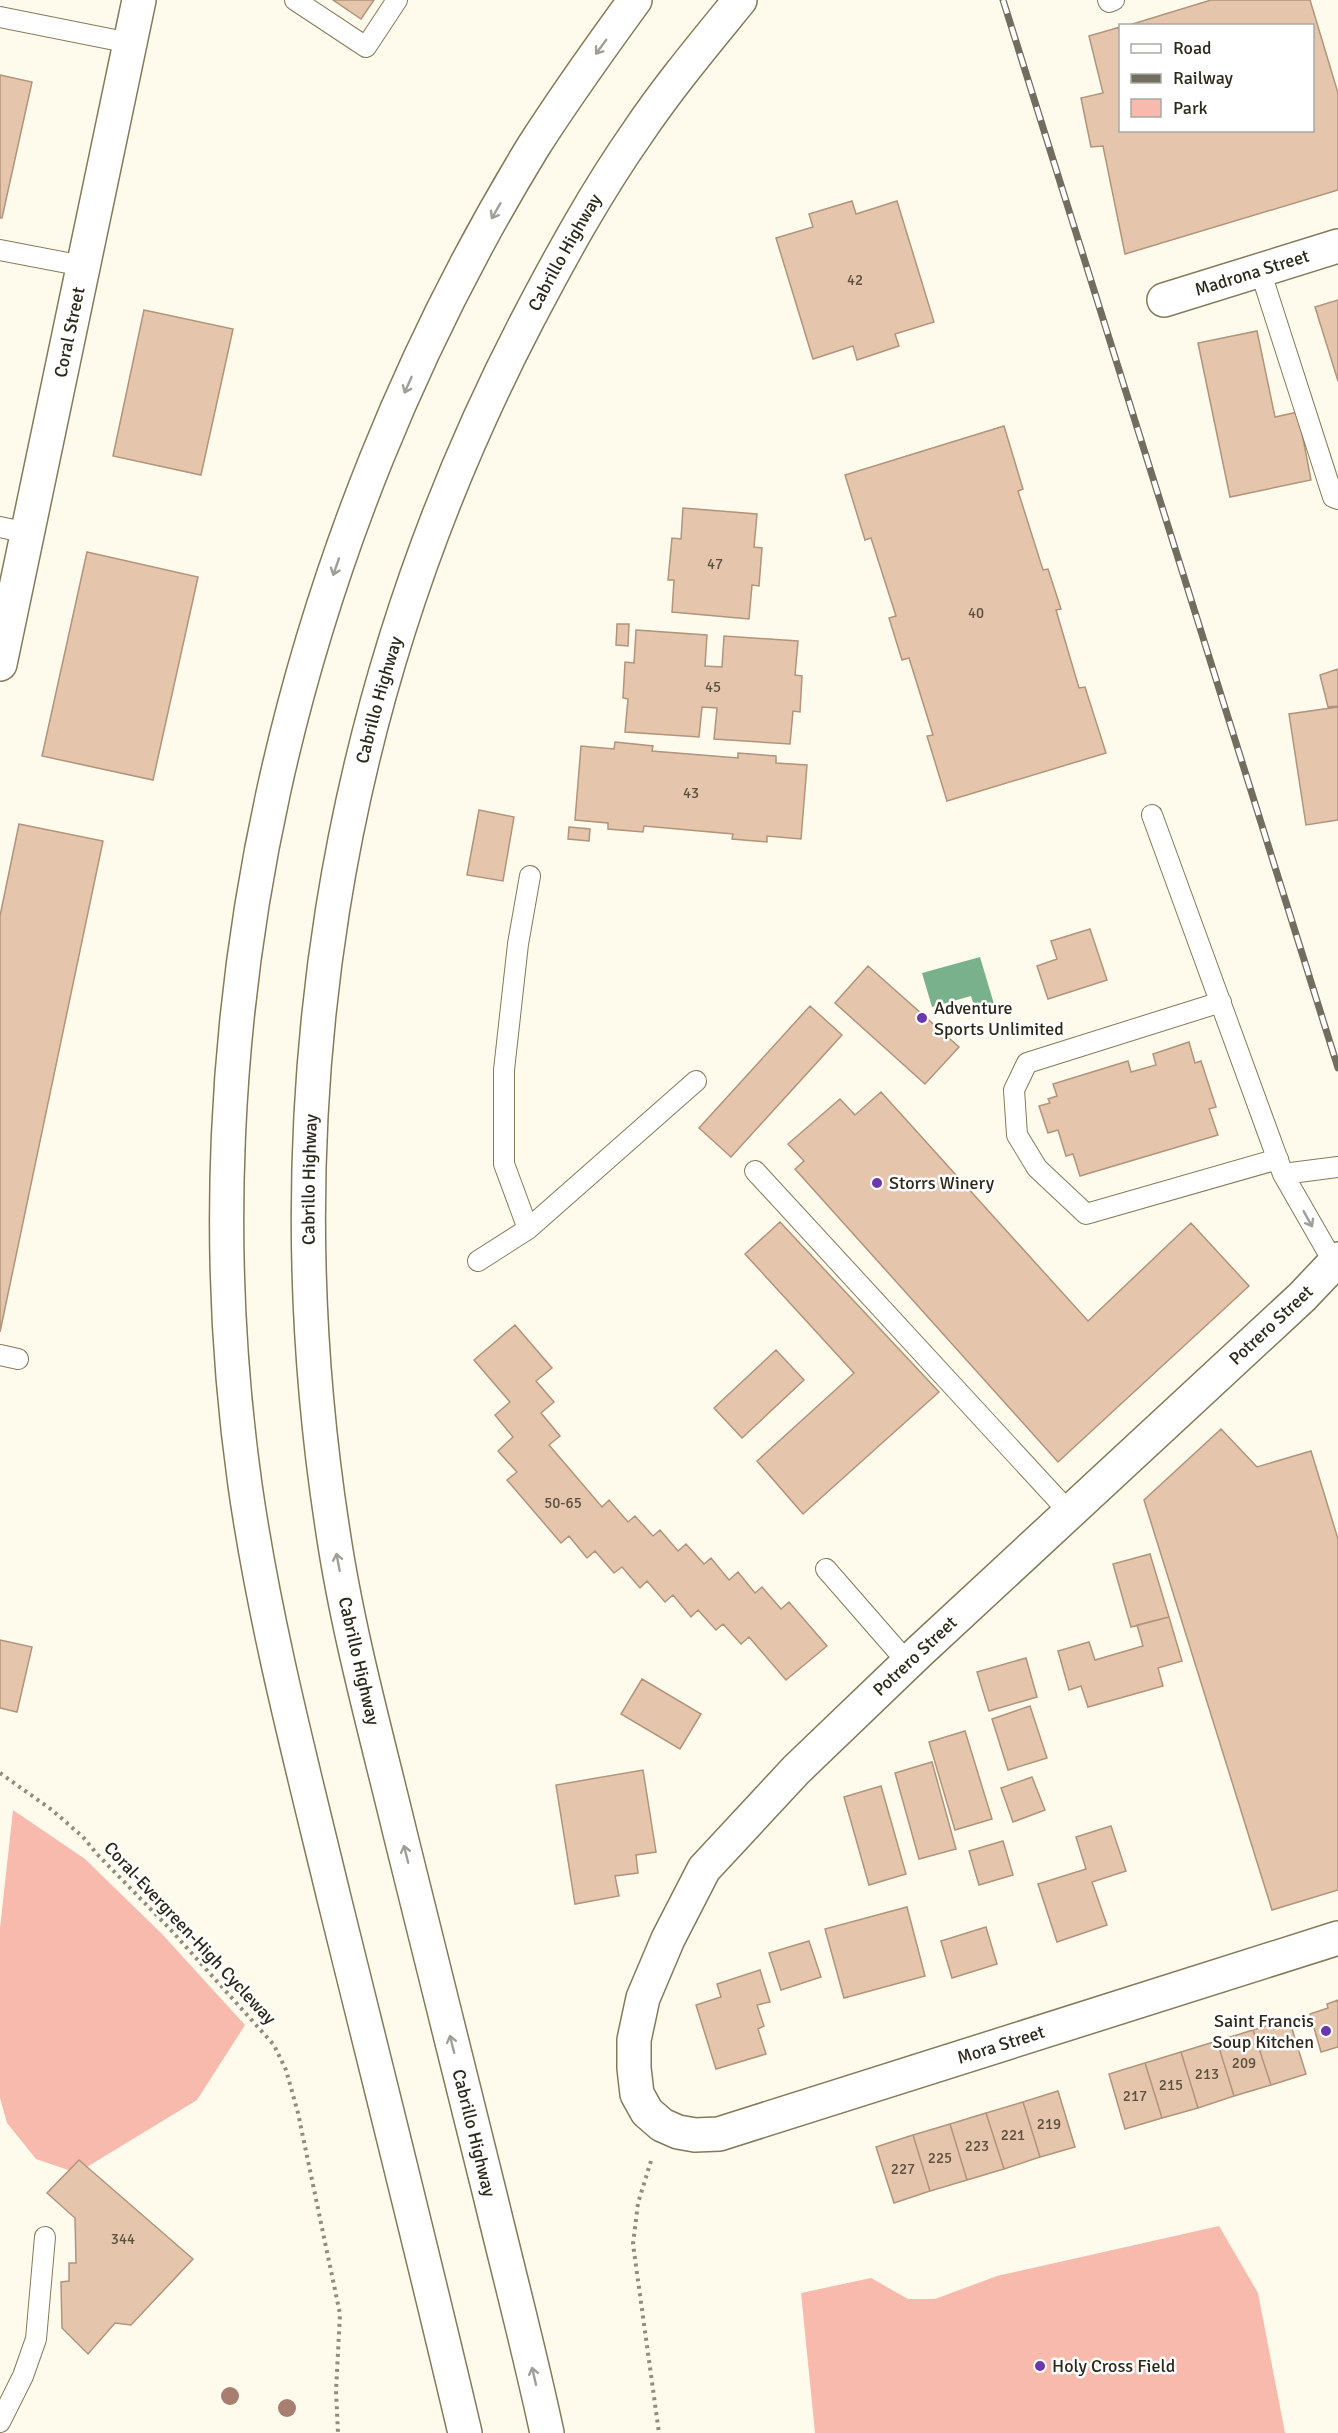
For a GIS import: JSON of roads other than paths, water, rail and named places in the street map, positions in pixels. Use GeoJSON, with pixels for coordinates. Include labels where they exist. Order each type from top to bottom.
{"type":"FeatureCollection","features":[{"type":"Feature","properties":{"kind":"main road","name":"Coral Street"},"geometry":{"type":"LineString","coordinates":[[0,664],[14,530],[83,266],[139,0]]}},
{"type":"Feature","properties":{"kind":"main road"},"geometry":{"type":"LineString","coordinates":[[465,2433],[311,1805],[257,1561],[245,1482],[230,1320],[227,1236],[232,1070],[251,908],[282,749],[303,669],[355,511],[419,360],[488,225],[536,144],[581,75],[635,0]]}},
{"type":"Feature","properties":{"kind":"main road","name":"Cabrillo Highway"},"geometry":{"type":"LineString","coordinates":[[547,2433],[348,1617],[333,1536],[319,1429],[308,1292],[309,1139],[315,1044],[335,884],[350,807],[392,647],[447,494],[479,417],[515,344],[594,200],[638,132],[685,68],[740,0]]}},
{"type":"Feature","properties":{"kind":"main road","name":"Madrona Street"},"geometry":{"type":"LineString","coordinates":[[1164,300],[1338,246]]}},
{"type":"Feature","properties":{"kind":"main road","name":"Potrero Street"},"geometry":{"type":"LineString","coordinates":[[662,2125],[647,2112],[637,2094],[634,2040],[644,1998],[678,1919],[704,1869],[796,1770],[1069,1512],[1302,1297],[1336,1261]]}},
{"type":"Feature","properties":{"kind":"main road","name":"Mora Street"},"geometry":{"type":"LineString","coordinates":[[662,2125],[678,2132],[695,2135],[719,2134],[1338,1938]]}},
{"type":"Feature","properties":{"kind":"lane"},"geometry":{"type":"LineString","coordinates":[[295,0],[366,47],[396,0]]}},
{"type":"Feature","properties":{"kind":"lane"},"geometry":{"type":"LineString","coordinates":[[1108,0],[1114,0]]}},
{"type":"Feature","properties":{"kind":"lane"},"geometry":{"type":"LineString","coordinates":[[0,16],[130,43]]}},
{"type":"Feature","properties":{"kind":"lane"},"geometry":{"type":"LineString","coordinates":[[0,250],[83,266]]}},
{"type":"Feature","properties":{"kind":"lane"},"geometry":{"type":"LineString","coordinates":[[1260,270],[1333,497],[1338,499]]}},
{"type":"Feature","properties":{"kind":"lane"},"geometry":{"type":"LineString","coordinates":[[1152,815],[1281,1167],[1336,1261]]}},
{"type":"Feature","properties":{"kind":"lane"},"geometry":{"type":"LineString","coordinates":[[528,1229],[504,1164],[504,1070],[518,944],[530,876]]}},
{"type":"Feature","properties":{"kind":"lane"},"geometry":{"type":"LineString","coordinates":[[1221,1002],[1027,1063],[1014,1090],[1017,1135],[1037,1168],[1086,1214],[1281,1167],[1338,1167]]}},
{"type":"Feature","properties":{"kind":"lane"},"geometry":{"type":"LineString","coordinates":[[478,1261],[528,1229],[696,1081]]}},
{"type":"Feature","properties":{"kind":"lane"},"geometry":{"type":"LineString","coordinates":[[755,1171],[1069,1512]]}},
{"type":"Feature","properties":{"kind":"lane"},"geometry":{"type":"LineString","coordinates":[[826,1569],[908,1663]]}},
{"type":"Feature","properties":{"kind":"lane"},"geometry":{"type":"LineString","coordinates":[[0,2422],[23,2376],[36,2339],[45,2237]]}},
{"type":"Feature","properties":{"kind":"railway"},"geometry":{"type":"LineString","coordinates":[[1003,0],[1338,1068]]}},
{"type":"Feature","properties":{"kind":"place","name":"Adventure Sports Unlimited"},"geometry":{"type":"Point","coordinates":[922,1018]}},
{"type":"Feature","properties":{"kind":"place","name":"Storrs Winery"},"geometry":{"type":"Point","coordinates":[877,1183]}},
{"type":"Feature","properties":{"kind":"place","name":"Saint Francis Soup Kitchen"},"geometry":{"type":"Point","coordinates":[1326,2031]}},
{"type":"Feature","properties":{"kind":"place","name":"Holy Cross Field"},"geometry":{"type":"Point","coordinates":[1040,2366]}}]}
